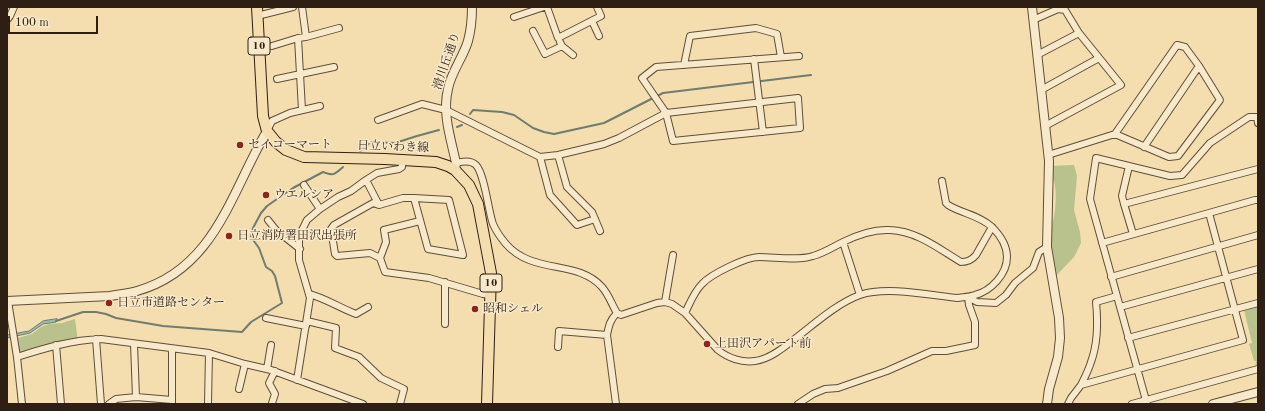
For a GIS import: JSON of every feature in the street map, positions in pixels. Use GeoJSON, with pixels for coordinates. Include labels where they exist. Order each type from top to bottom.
{"type":"FeatureCollection","features":[{"type":"Feature","properties":{"kind":"main road","name":"10"},"geometry":{"type":"LineString","coordinates":[[257,12],[263,111],[267,131]]}},
{"type":"Feature","properties":{"kind":"main road","name":"日立いわき線"},"geometry":{"type":"LineString","coordinates":[[267,131],[276,142],[283,147],[304,157],[436,162],[448,166],[456,166],[469,185],[478,204],[490,267],[487,404]]}},
{"type":"Feature","properties":{"kind":"street"},"geometry":{"type":"LineString","coordinates":[[7,20],[14,7]]}},
{"type":"Feature","properties":{"kind":"street"},"geometry":{"type":"LineString","coordinates":[[257,12],[293,7]]}},
{"type":"Feature","properties":{"kind":"street"},"geometry":{"type":"LineString","coordinates":[[302,7],[306,36]]}},
{"type":"Feature","properties":{"kind":"street","name":"滑川丘通り"},"geometry":{"type":"LineString","coordinates":[[456,166],[448,128],[446,99],[450,80],[468,41],[471,28],[472,7]]}},
{"type":"Feature","properties":{"kind":"street"},"geometry":{"type":"LineString","coordinates":[[514,17],[545,7],[562,46],[573,55]]}},
{"type":"Feature","properties":{"kind":"street"},"geometry":{"type":"LineString","coordinates":[[558,38],[601,16],[597,7]]}},
{"type":"Feature","properties":{"kind":"street"},"geometry":{"type":"LineString","coordinates":[[1032,7],[1048,155],[1047,246],[1059,318],[1060,338],[1058,357],[1049,389],[1047,404]]}},
{"type":"Feature","properties":{"kind":"street"},"geometry":{"type":"LineString","coordinates":[[1033,20],[1058,9],[1064,10],[1079,34],[1121,85],[1045,126]]}},
{"type":"Feature","properties":{"kind":"street"},"geometry":{"type":"LineString","coordinates":[[592,21],[599,36]]}},
{"type":"Feature","properties":{"kind":"street"},"geometry":{"type":"LineString","coordinates":[[272,46],[339,28]]}},
{"type":"Feature","properties":{"kind":"street"},"geometry":{"type":"LineString","coordinates":[[684,65],[690,36],[756,28],[777,34],[781,57]]}},
{"type":"Feature","properties":{"kind":"street"},"geometry":{"type":"LineString","coordinates":[[533,32],[544,54],[562,46]]}},
{"type":"Feature","properties":{"kind":"street"},"geometry":{"type":"LineString","coordinates":[[1037,55],[1079,34]]}},
{"type":"Feature","properties":{"kind":"street"},"geometry":{"type":"LineString","coordinates":[[298,38],[302,110]]}},
{"type":"Feature","properties":{"kind":"street"},"geometry":{"type":"LineString","coordinates":[[1048,155],[1115,134],[1177,45],[1185,47],[1199,66],[1220,100],[1178,156],[1169,157],[1115,134]]}},
{"type":"Feature","properties":{"kind":"street"},"geometry":{"type":"LineString","coordinates":[[378,120],[422,104],[446,110],[540,157],[558,155],[604,144],[619,138],[666,112],[798,98],[800,128],[673,141],[666,112],[642,78],[656,67],[800,56]]}},
{"type":"Feature","properties":{"kind":"street"},"geometry":{"type":"LineString","coordinates":[[1041,90],[1099,58]]}},
{"type":"Feature","properties":{"kind":"street"},"geometry":{"type":"LineString","coordinates":[[754,59],[763,132]]}},
{"type":"Feature","properties":{"kind":"street"},"geometry":{"type":"LineString","coordinates":[[1144,147],[1199,66]]}},
{"type":"Feature","properties":{"kind":"street"},"geometry":{"type":"LineString","coordinates":[[277,79],[334,67]]}},
{"type":"Feature","properties":{"kind":"street"},"geometry":{"type":"LineString","coordinates":[[22,404],[18,357],[8,301],[125,294],[152,286],[177,272],[196,257],[208,242],[225,214],[258,146],[272,121],[290,113],[320,106]]}},
{"type":"Feature","properties":{"kind":"street"},"geometry":{"type":"LineString","coordinates":[[1146,402],[1090,199],[1096,158],[1170,176],[1182,175],[1210,143],[1249,117],[1258,117],[1258,123]]}},
{"type":"Feature","properties":{"kind":"street"},"geometry":{"type":"LineString","coordinates":[[558,155],[567,187],[592,212],[600,231]]}},
{"type":"Feature","properties":{"kind":"street"},"geometry":{"type":"LineString","coordinates":[[540,157],[550,195],[577,225],[595,219]]}},
{"type":"Feature","properties":{"kind":"street"},"geometry":{"type":"LineString","coordinates":[[297,380],[310,298],[299,260],[299,236],[307,220],[320,209],[338,197],[351,191],[377,173],[399,169],[402,167],[402,160]]}},
{"type":"Feature","properties":{"kind":"street"},"geometry":{"type":"LineString","coordinates":[[456,166],[463,161],[469,161],[477,166],[482,177],[494,225],[507,246],[525,259],[539,264],[581,273],[593,279],[605,291],[617,314]]}},
{"type":"Feature","properties":{"kind":"street"},"geometry":{"type":"LineString","coordinates":[[1128,166],[1122,196],[1133,234]]}},
{"type":"Feature","properties":{"kind":"street"},"geometry":{"type":"LineString","coordinates":[[1124,204],[1258,169]]}},
{"type":"Feature","properties":{"kind":"street"},"geometry":{"type":"LineString","coordinates":[[366,180],[379,205]]}},
{"type":"Feature","properties":{"kind":"street"},"geometry":{"type":"LineString","coordinates":[[617,314],[624,315],[647,306],[665,302],[678,307],[685,313],[712,344],[724,355],[743,362],[755,361],[776,353],[837,307],[860,295],[881,291],[957,298],[976,295],[992,285],[1002,272],[1006,264],[1007,257],[1004,243],[992,227],[984,221],[948,205],[946,203],[942,181]]}},
{"type":"Feature","properties":{"kind":"street"},"geometry":{"type":"LineString","coordinates":[[304,185],[320,209]]}},
{"type":"Feature","properties":{"kind":"street"},"geometry":{"type":"LineString","coordinates":[[380,258],[370,253],[337,256],[334,254],[331,229],[334,225],[373,203],[379,205],[403,198],[414,198],[449,200],[463,255],[428,249],[414,198]]}},
{"type":"Feature","properties":{"kind":"street"},"geometry":{"type":"LineString","coordinates":[[1102,242],[1258,200]]}},
{"type":"Feature","properties":{"kind":"street"},"geometry":{"type":"LineString","coordinates":[[1081,385],[1243,340],[1209,213]]}},
{"type":"Feature","properties":{"kind":"street"},"geometry":{"type":"LineString","coordinates":[[268,220],[288,240],[300,249]]}},
{"type":"Feature","properties":{"kind":"street"},"geometry":{"type":"LineString","coordinates":[[420,221],[384,230],[386,242],[380,258],[385,272],[430,278],[490,295]]}},
{"type":"Feature","properties":{"kind":"street"},"geometry":{"type":"LineString","coordinates":[[685,313],[694,294],[702,283],[746,259],[759,257],[807,258],[822,253],[856,236],[875,231],[890,230],[916,235],[961,262],[966,262],[976,255],[992,227]]}},
{"type":"Feature","properties":{"kind":"street"},"geometry":{"type":"LineString","coordinates":[[1111,277],[1258,235]]}},
{"type":"Feature","properties":{"kind":"street"},"geometry":{"type":"LineString","coordinates":[[843,242],[860,295]]}},
{"type":"Feature","properties":{"kind":"street"},"geometry":{"type":"LineString","coordinates":[[968,297],[977,302],[996,302],[1006,295],[1015,283],[1033,268],[1039,252],[1047,246]]}},
{"type":"Feature","properties":{"kind":"street"},"geometry":{"type":"LineString","coordinates":[[665,302],[673,255]]}},
{"type":"Feature","properties":{"kind":"street"},"geometry":{"type":"LineString","coordinates":[[1120,307],[1258,269]]}},
{"type":"Feature","properties":{"kind":"street"},"geometry":{"type":"LineString","coordinates":[[445,282],[445,324]]}},
{"type":"Feature","properties":{"kind":"street"},"geometry":{"type":"LineString","coordinates":[[309,294],[318,296],[356,314],[368,307]]}},
{"type":"Feature","properties":{"kind":"street"},"geometry":{"type":"LineString","coordinates":[[1068,404],[1081,385],[1092,361],[1098,324],[1096,302],[1116,296]]}},
{"type":"Feature","properties":{"kind":"street"},"geometry":{"type":"LineString","coordinates":[[798,404],[813,394],[825,389],[838,388],[887,371],[932,351],[946,351],[975,345],[975,322],[968,297]]}},
{"type":"Feature","properties":{"kind":"street"},"geometry":{"type":"LineString","coordinates":[[1128,338],[1258,303]]}},
{"type":"Feature","properties":{"kind":"street"},"geometry":{"type":"LineString","coordinates":[[616,404],[608,335],[609,324],[617,314]]}},
{"type":"Feature","properties":{"kind":"street"},"geometry":{"type":"LineString","coordinates":[[266,318],[336,328],[335,348],[359,357],[381,378],[404,389],[400,404]]}},
{"type":"Feature","properties":{"kind":"street"},"geometry":{"type":"LineString","coordinates":[[558,347],[559,331],[608,335]]}},
{"type":"Feature","properties":{"kind":"street"},"geometry":{"type":"LineString","coordinates":[[18,357],[56,345],[96,339],[209,353],[275,371],[363,404]]}},
{"type":"Feature","properties":{"kind":"street"},"geometry":{"type":"LineString","coordinates":[[96,339],[101,404]]}},
{"type":"Feature","properties":{"kind":"street"},"geometry":{"type":"LineString","coordinates":[[134,344],[136,397]]}},
{"type":"Feature","properties":{"kind":"street"},"geometry":{"type":"LineString","coordinates":[[56,345],[61,404]]}},
{"type":"Feature","properties":{"kind":"street"},"geometry":{"type":"LineString","coordinates":[[267,369],[271,345]]}},
{"type":"Feature","properties":{"kind":"street"},"geometry":{"type":"LineString","coordinates":[[109,404],[116,398],[136,397],[172,402],[172,348]]}},
{"type":"Feature","properties":{"kind":"street"},"geometry":{"type":"LineString","coordinates":[[208,404],[209,353]]}},
{"type":"Feature","properties":{"kind":"street"},"geometry":{"type":"LineString","coordinates":[[239,389],[245,364]]}},
{"type":"Feature","properties":{"kind":"street"},"geometry":{"type":"LineString","coordinates":[[1132,404],[1146,402],[1258,369]]}},
{"type":"Feature","properties":{"kind":"street"},"geometry":{"type":"LineString","coordinates":[[272,403],[275,394],[269,383],[275,371]]}},
{"type":"Feature","properties":{"kind":"street"},"geometry":{"type":"LineString","coordinates":[[1213,404],[1258,392]]}},
{"type":"Feature","properties":{"kind":"green space"},"geometry":{"type":"Polygon","coordinates":[[[1074,165],[1077,176],[1074,210],[1080,232],[1081,243],[1074,257],[1052,280],[1052,225],[1056,197],[1054,181],[1049,166],[1074,165]]]}},
{"type":"Feature","properties":{"kind":"green space"},"geometry":{"type":"Polygon","coordinates":[[[1258,306],[1258,366],[1255,368],[1256,361],[1254,361],[1249,344],[1252,343],[1244,310],[1258,306]]]}},
{"type":"Feature","properties":{"kind":"green space"},"geometry":{"type":"Polygon","coordinates":[[[75,319],[78,341],[17,357],[14,339],[32,334],[41,327],[49,324],[62,323],[75,319]]]}},
{"type":"Feature","properties":{"kind":"shaded area"},"geometry":{"type":"Polygon","coordinates":[[[57,319],[56,322],[43,324],[30,333],[7,338],[7,335],[29,331],[43,321],[57,319]]]}},
{"type":"Feature","properties":{"kind":"waterway"},"geometry":{"type":"LineString","coordinates":[[470,114],[473,110],[502,112],[514,115],[533,128],[554,134],[604,123],[663,93],[811,75]]}},
{"type":"Feature","properties":{"kind":"waterway"},"geometry":{"type":"LineString","coordinates":[[457,127],[462,125]]}},
{"type":"Feature","properties":{"kind":"waterway"},"geometry":{"type":"LineString","coordinates":[[360,151],[371,142],[395,143],[439,130]]}},
{"type":"Feature","properties":{"kind":"waterway"},"geometry":{"type":"LineString","coordinates":[[56,321],[83,312],[96,312],[116,318],[163,326],[242,332],[251,322],[282,303],[275,276],[272,271],[266,267],[259,248],[251,237],[253,228],[261,213],[267,206],[293,188],[323,172],[334,174],[343,167]]}},
{"type":"Feature","properties":{"kind":"place","name":"セイコーマート"},"geometry":{"type":"Point","coordinates":[240,145]}},
{"type":"Feature","properties":{"kind":"place","name":"ウエルシア"},"geometry":{"type":"Point","coordinates":[266,195]}},
{"type":"Feature","properties":{"kind":"place","name":"日立消防署田沢出張所"},"geometry":{"type":"Point","coordinates":[229,236]}},
{"type":"Feature","properties":{"kind":"place","name":"日立市道路センター"},"geometry":{"type":"Point","coordinates":[109,303]}},
{"type":"Feature","properties":{"kind":"place","name":"昭和シェル"},"geometry":{"type":"Point","coordinates":[475,309]}},
{"type":"Feature","properties":{"kind":"place","name":"上田沢アパート前"},"geometry":{"type":"Point","coordinates":[707,344]}}]}
